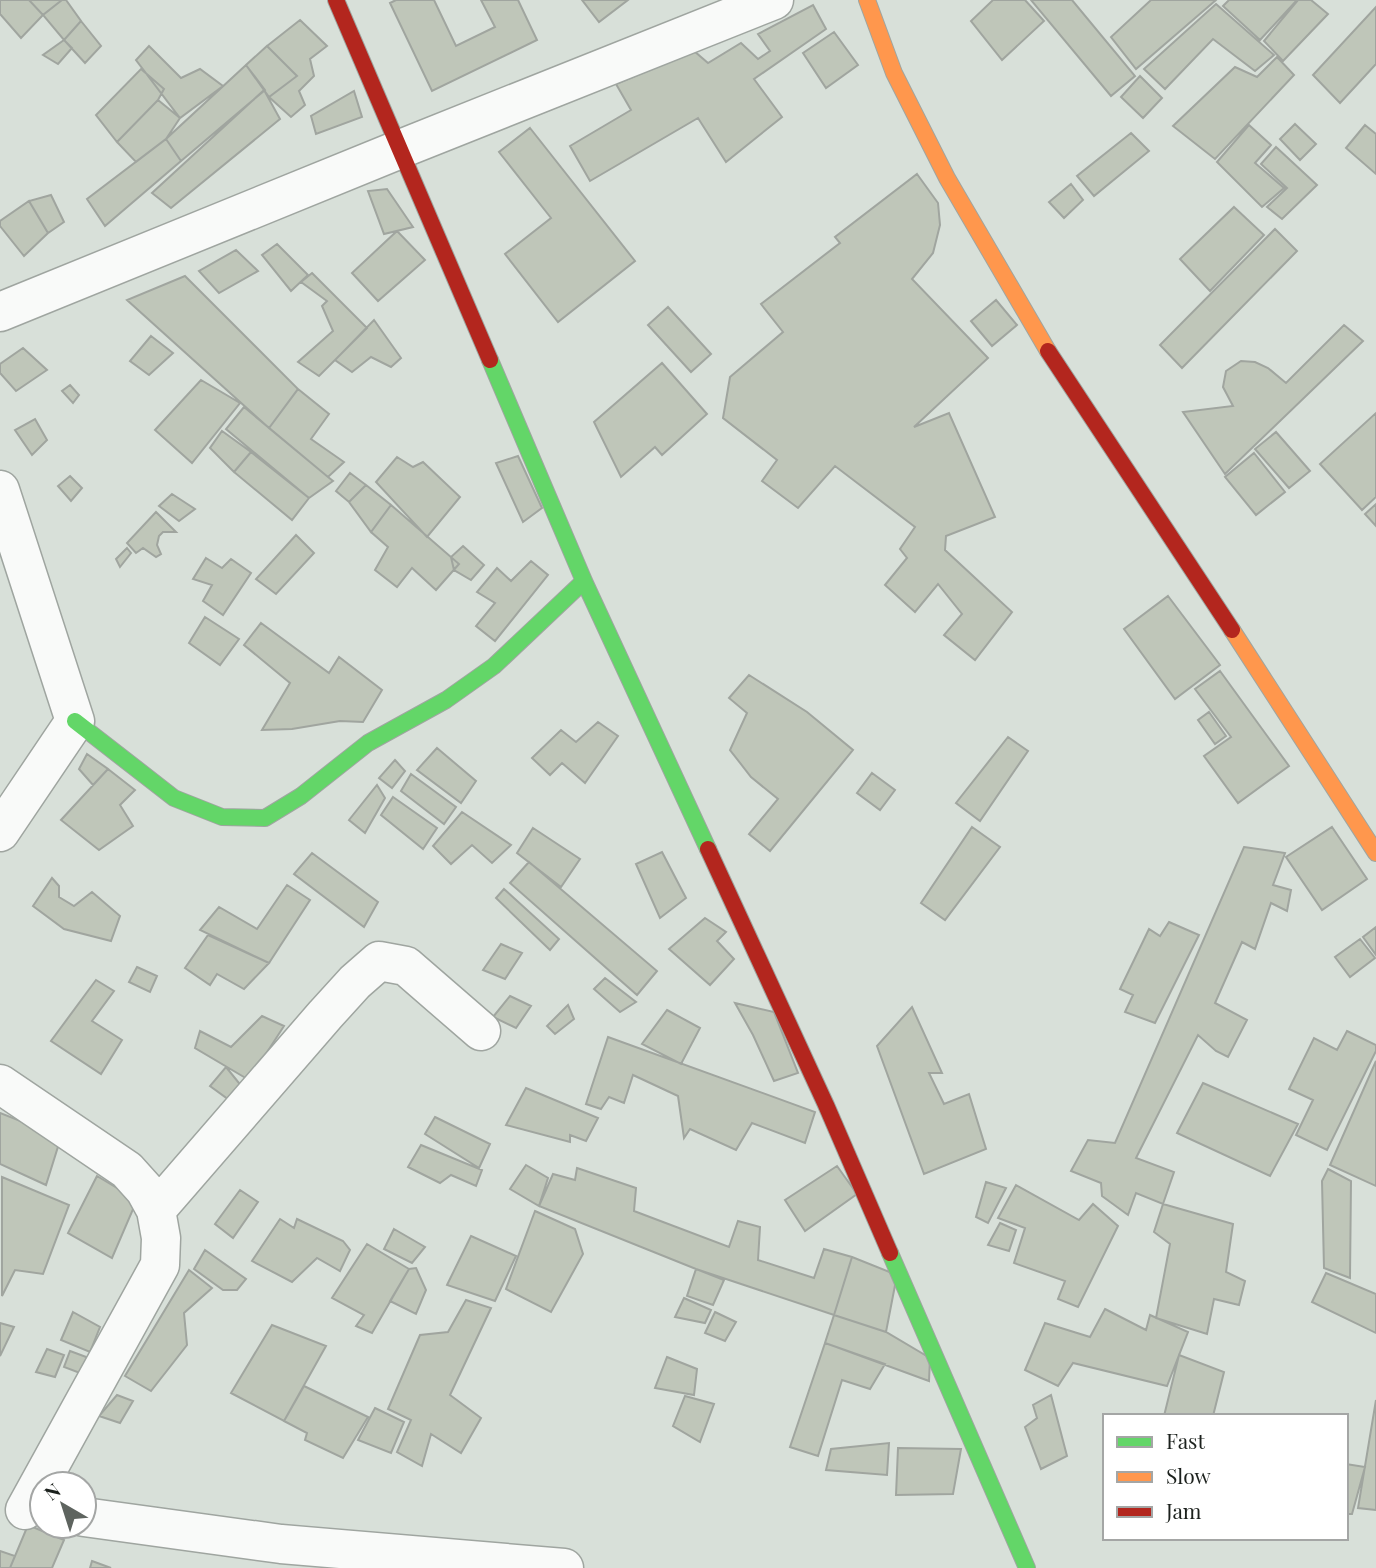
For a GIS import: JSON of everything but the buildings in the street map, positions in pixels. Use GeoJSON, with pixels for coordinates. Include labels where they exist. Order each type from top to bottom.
{"type":"FeatureCollection","features":[{"type":"Feature","properties":{"kind":"street"},"geometry":{"type":"LineString","coordinates":[[336,0],[584,581],[826,1105],[1027,1568]]}},
{"type":"Feature","properties":{"kind":"street"},"geometry":{"type":"LineString","coordinates":[[0,312],[774,0]]}},
{"type":"Feature","properties":{"kind":"street"},"geometry":{"type":"LineString","coordinates":[[867,0],[894,73],[947,178],[1061,374],[1202,584],[1376,853]]}},
{"type":"Feature","properties":{"kind":"street"},"geometry":{"type":"LineString","coordinates":[[0,491],[7,536],[75,721],[174,798],[222,817],[265,818],[301,796],[368,743],[446,700],[494,666],[584,581]]}},
{"type":"Feature","properties":{"kind":"street"},"geometry":{"type":"LineString","coordinates":[[0,832],[75,721]]}},
{"type":"Feature","properties":{"kind":"street"},"geometry":{"type":"LineString","coordinates":[[156,1210],[325,1015],[355,982],[379,961],[406,966],[481,1031]]}},
{"type":"Feature","properties":{"kind":"street"},"geometry":{"type":"LineString","coordinates":[[0,1084],[127,1170],[145,1190],[156,1210],[161,1238],[160,1265],[22,1509]]}},
{"type":"Feature","properties":{"kind":"street"},"geometry":{"type":"LineString","coordinates":[[98,1519],[281,1544],[564,1568]]}},
{"type":"Feature","properties":{"kind":"traffic: fast"},"geometry":{"type":"LineString","coordinates":[[490,360],[584,581],[708,849]]}},
{"type":"Feature","properties":{"kind":"traffic: fast"},"geometry":{"type":"LineString","coordinates":[[75,721],[174,798],[222,817],[265,818],[301,796],[368,743],[446,700],[494,666],[584,581]]}},
{"type":"Feature","properties":{"kind":"traffic: fast"},"geometry":{"type":"LineString","coordinates":[[890,1253],[1027,1568]]}},
{"type":"Feature","properties":{"kind":"traffic: slow"},"geometry":{"type":"LineString","coordinates":[[867,0],[894,73],[947,178],[1048,351]]}},
{"type":"Feature","properties":{"kind":"traffic: slow"},"geometry":{"type":"LineString","coordinates":[[1232,630],[1376,853]]}},
{"type":"Feature","properties":{"kind":"traffic: jam"},"geometry":{"type":"LineString","coordinates":[[336,0],[490,360]]}},
{"type":"Feature","properties":{"kind":"traffic: jam"},"geometry":{"type":"LineString","coordinates":[[1048,351],[1232,630]]}},
{"type":"Feature","properties":{"kind":"traffic: jam"},"geometry":{"type":"LineString","coordinates":[[708,849],[826,1105],[890,1253]]}}]}
